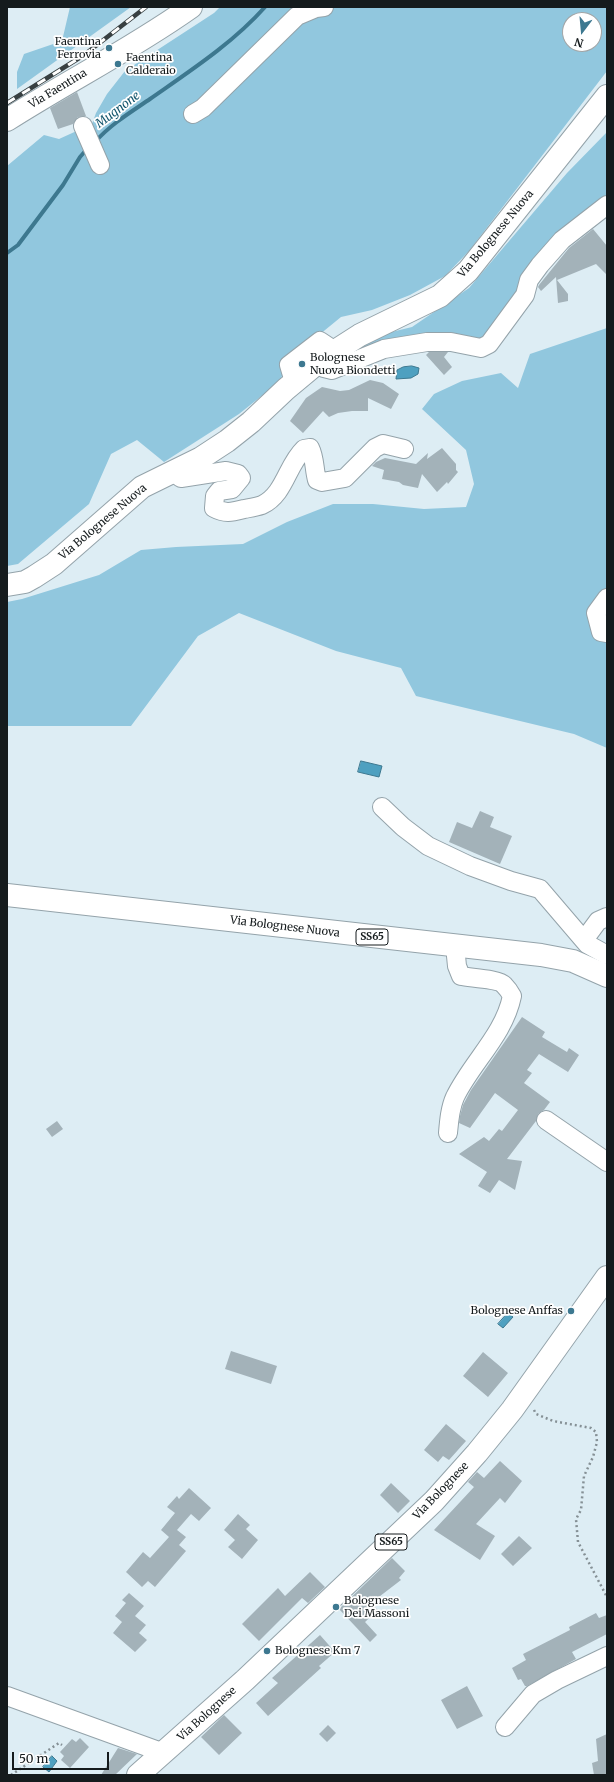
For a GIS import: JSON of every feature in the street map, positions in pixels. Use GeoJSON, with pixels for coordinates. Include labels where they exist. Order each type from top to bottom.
{"type":"FeatureCollection","features":[{"type":"Feature","properties":{"kind":"main road","name":"Via Faentina"},"geometry":{"type":"LineString","coordinates":[[7,120],[44,96],[165,25],[191,7]]}},
{"type":"Feature","properties":{"kind":"main road","name":"Via Bolognese Nuova"},"geometry":{"type":"LineString","coordinates":[[7,585],[25,582],[54,564],[142,487],[201,458],[227,441],[251,422],[294,382],[335,351],[360,335],[440,296],[468,271],[607,96]]}},
{"type":"Feature","properties":{"kind":"main road","name":"Via Bolognese Nuova"},"geometry":{"type":"LineString","coordinates":[[7,895],[541,955],[573,961],[607,976]]}},
{"type":"Feature","properties":{"kind":"main road","name":"Via Bolognese"},"geometry":{"type":"LineString","coordinates":[[138,1775],[291,1638],[434,1500],[481,1448],[528,1388],[607,1277]]}},
{"type":"Feature","properties":{"kind":"street"},"geometry":{"type":"LineString","coordinates":[[193,114],[203,108],[298,16],[316,8],[324,7]]}},
{"type":"Feature","properties":{"kind":"street"},"geometry":{"type":"LineString","coordinates":[[83,126],[100,165]]}},
{"type":"Feature","properties":{"kind":"street"},"geometry":{"type":"LineString","coordinates":[[316,364],[332,370],[384,350],[427,342],[451,342],[481,348],[489,344],[525,295],[529,280],[540,265],[562,240],[607,205]]}},
{"type":"Feature","properties":{"kind":"street"},"geometry":{"type":"LineString","coordinates":[[294,382],[289,365],[320,341],[335,351]]}},
{"type":"Feature","properties":{"kind":"street"},"geometry":{"type":"LineString","coordinates":[[173,472],[180,478],[226,471],[238,474],[241,478],[232,489],[219,491],[215,496],[214,508],[228,513],[262,504],[273,496],[281,487],[297,455],[304,449],[310,448],[314,455],[314,469],[317,480],[322,482],[345,478],[375,448],[383,444],[404,449]]}},
{"type":"Feature","properties":{"kind":"street"},"geometry":{"type":"LineString","coordinates":[[607,598],[596,613],[601,632],[607,633]]}},
{"type":"Feature","properties":{"kind":"street"},"geometry":{"type":"LineString","coordinates":[[382,807],[403,828],[428,846],[470,866],[511,881],[540,889],[584,940],[607,955]]}},
{"type":"Feature","properties":{"kind":"street"},"geometry":{"type":"LineString","coordinates":[[584,940],[598,921],[607,917]]}},
{"type":"Feature","properties":{"kind":"street"},"geometry":{"type":"LineString","coordinates":[[448,1133],[449,1116],[454,1098],[501,1028],[509,1010],[512,996],[503,984],[490,980],[461,976],[457,966],[455,946]]}},
{"type":"Feature","properties":{"kind":"street"},"geometry":{"type":"LineString","coordinates":[[546,1120],[607,1162]]}},
{"type":"Feature","properties":{"kind":"street"},"geometry":{"type":"LineString","coordinates":[[505,1727],[534,1694],[557,1680],[607,1656]]}},
{"type":"Feature","properties":{"kind":"street"},"geometry":{"type":"LineString","coordinates":[[7,1696],[164,1753]]}},
{"type":"Feature","properties":{"kind":"path"},"geometry":{"type":"LineString","coordinates":[[528,1388],[536,1414],[553,1421],[591,1428],[596,1432],[597,1442],[594,1457],[584,1476],[581,1510],[576,1519],[578,1542],[607,1597]]}},
{"type":"Feature","properties":{"kind":"path"},"geometry":{"type":"LineString","coordinates":[[11,1775],[59,1743],[62,1745]]}},
{"type":"Feature","properties":{"kind":"shaded area"},"geometry":{"type":"Polygon","coordinates":[[[70,7],[131,7],[17,89],[17,72],[24,54],[62,41],[70,7]]]}},
{"type":"Feature","properties":{"kind":"shaded area"},"geometry":{"type":"Polygon","coordinates":[[[220,7],[607,7],[607,71],[469,251],[445,276],[410,295],[372,310],[341,317],[319,335],[284,372],[279,382],[239,414],[164,462],[137,440],[111,454],[89,504],[18,564],[7,566],[7,166],[44,135],[59,139],[92,124],[96,113],[107,94],[125,71],[214,13],[220,7]]]}},
{"type":"Feature","properties":{"kind":"shaded area"},"geometry":{"type":"Polygon","coordinates":[[[607,132],[607,214],[604,213],[515,295],[487,340],[342,354],[371,337],[412,327],[469,288],[567,173],[607,132]]]}},
{"type":"Feature","properties":{"kind":"shaded area"},"geometry":{"type":"Polygon","coordinates":[[[607,328],[607,748],[574,734],[416,696],[401,668],[336,651],[239,613],[198,636],[131,726],[7,726],[7,602],[22,599],[99,575],[141,550],[243,544],[287,522],[333,504],[373,504],[424,509],[466,507],[474,484],[466,450],[422,409],[434,394],[462,381],[501,373],[518,388],[530,354],[607,328]]]}},
{"type":"Feature","properties":{"kind":"shaded area"},"geometry":{"type":"Polygon","coordinates":[[[412,366],[419,368],[418,374],[411,378],[396,379],[397,370],[403,367],[412,366]]]}},
{"type":"Feature","properties":{"kind":"shaded area"},"geometry":{"type":"Polygon","coordinates":[[[361,761],[382,766],[379,777],[358,772],[361,761]]]}},
{"type":"Feature","properties":{"kind":"shaded area"},"geometry":{"type":"Polygon","coordinates":[[[508,1313],[513,1317],[503,1328],[498,1324],[508,1313]]]}},
{"type":"Feature","properties":{"kind":"shaded area"},"geometry":{"type":"Polygon","coordinates":[[[52,1756],[57,1761],[49,1772],[43,1767],[52,1756]]]}},
{"type":"Feature","properties":{"kind":"building"},"geometry":{"type":"Polygon","coordinates":[[[77,92],[86,116],[78,117],[73,124],[58,129],[50,108],[77,92]]]}},
{"type":"Feature","properties":{"kind":"building"},"geometry":{"type":"Polygon","coordinates":[[[593,229],[607,246],[607,275],[596,264],[557,280],[568,294],[568,301],[558,303],[556,277],[541,291],[538,287],[569,248],[593,229]]]}},
{"type":"Feature","properties":{"kind":"building"},"geometry":{"type":"Polygon","coordinates":[[[429,352],[448,352],[444,357],[452,367],[444,375],[426,355],[429,352]]]}},
{"type":"Feature","properties":{"kind":"building"},"geometry":{"type":"Polygon","coordinates":[[[370,380],[383,383],[399,394],[391,409],[368,398],[368,411],[338,413],[329,417],[323,411],[303,433],[290,421],[306,398],[322,387],[340,391],[349,390],[370,380]]]}},
{"type":"Feature","properties":{"kind":"building"},"geometry":{"type":"Polygon","coordinates":[[[442,448],[456,464],[456,470],[458,472],[448,484],[447,482],[437,492],[422,474],[418,488],[403,485],[399,482],[382,479],[384,470],[372,466],[376,462],[385,458],[416,464],[428,453],[427,459],[442,448]]]}},
{"type":"Feature","properties":{"kind":"building"},"geometry":{"type":"Polygon","coordinates":[[[480,811],[494,817],[490,827],[512,836],[500,864],[449,842],[457,822],[472,828],[480,811]]]}},
{"type":"Feature","properties":{"kind":"building"},"geometry":{"type":"Polygon","coordinates":[[[522,1017],[545,1032],[542,1037],[567,1052],[569,1048],[579,1055],[568,1072],[539,1054],[527,1070],[532,1073],[524,1083],[550,1102],[544,1110],[538,1114],[536,1121],[507,1159],[522,1161],[515,1190],[499,1180],[490,1193],[478,1186],[487,1172],[459,1154],[484,1137],[489,1141],[499,1129],[502,1131],[518,1110],[495,1093],[470,1128],[459,1123],[460,1116],[463,1105],[471,1090],[522,1017]]]}},
{"type":"Feature","properties":{"kind":"building"},"geometry":{"type":"Polygon","coordinates":[[[57,1121],[63,1129],[52,1137],[46,1129],[57,1121]]]}},
{"type":"Feature","properties":{"kind":"building"},"geometry":{"type":"Polygon","coordinates":[[[231,1351],[277,1366],[271,1384],[225,1369],[231,1351]]]}},
{"type":"Feature","properties":{"kind":"building"},"geometry":{"type":"Polygon","coordinates":[[[483,1352],[508,1373],[488,1397],[463,1376],[483,1352]]]}},
{"type":"Feature","properties":{"kind":"building"},"geometry":{"type":"Polygon","coordinates":[[[446,1424],[466,1441],[449,1460],[443,1456],[438,1462],[424,1450],[446,1424]]]}},
{"type":"Feature","properties":{"kind":"building"},"geometry":{"type":"Polygon","coordinates":[[[500,1461],[522,1481],[505,1503],[500,1498],[476,1524],[495,1536],[480,1560],[434,1530],[474,1487],[468,1482],[477,1472],[484,1478],[500,1461]]]}},
{"type":"Feature","properties":{"kind":"building"},"geometry":{"type":"Polygon","coordinates":[[[391,1483],[410,1501],[398,1513],[380,1495],[391,1483]]]}},
{"type":"Feature","properties":{"kind":"building"},"geometry":{"type":"Polygon","coordinates":[[[189,1488],[211,1508],[199,1521],[191,1514],[177,1530],[186,1537],[179,1545],[186,1551],[155,1587],[148,1581],[142,1587],[126,1572],[143,1552],[150,1558],[169,1537],[161,1530],[175,1513],[167,1507],[177,1496],[179,1499],[189,1488]]]}},
{"type":"Feature","properties":{"kind":"building"},"geometry":{"type":"Polygon","coordinates":[[[238,1514],[250,1525],[246,1529],[258,1540],[242,1559],[228,1547],[235,1540],[224,1530],[238,1514]]]}},
{"type":"Feature","properties":{"kind":"building"},"geometry":{"type":"Polygon","coordinates":[[[519,1536],[532,1548],[513,1566],[501,1554],[519,1536]]]}},
{"type":"Feature","properties":{"kind":"building"},"geometry":{"type":"Polygon","coordinates":[[[392,1558],[405,1571],[399,1578],[401,1580],[371,1603],[378,1610],[365,1622],[377,1635],[370,1642],[339,1609],[392,1558]]]}},
{"type":"Feature","properties":{"kind":"building"},"geometry":{"type":"Polygon","coordinates":[[[310,1572],[325,1587],[308,1603],[302,1598],[259,1641],[242,1624],[278,1588],[285,1596],[310,1572]]]}},
{"type":"Feature","properties":{"kind":"building"},"geometry":{"type":"Polygon","coordinates":[[[129,1593],[144,1606],[135,1616],[146,1625],[139,1633],[147,1640],[135,1652],[113,1633],[122,1622],[115,1616],[126,1603],[122,1600],[129,1593]]]}},
{"type":"Feature","properties":{"kind":"building"},"geometry":{"type":"Polygon","coordinates":[[[596,1613],[599,1618],[607,1615],[607,1634],[572,1652],[576,1659],[527,1686],[525,1686],[521,1679],[518,1680],[512,1668],[526,1660],[523,1654],[570,1630],[569,1627],[596,1613]]]}},
{"type":"Feature","properties":{"kind":"building"},"geometry":{"type":"Polygon","coordinates":[[[320,1635],[335,1652],[319,1666],[321,1668],[268,1716],[256,1703],[278,1683],[272,1678],[320,1635]]]}},
{"type":"Feature","properties":{"kind":"building"},"geometry":{"type":"Polygon","coordinates":[[[467,1686],[483,1716],[457,1729],[441,1700],[467,1686]]]}},
{"type":"Feature","properties":{"kind":"building"},"geometry":{"type":"Polygon","coordinates":[[[224,1715],[242,1733],[219,1755],[201,1737],[224,1715]]]}},
{"type":"Feature","properties":{"kind":"building"},"geometry":{"type":"Polygon","coordinates":[[[328,1725],[336,1733],[327,1742],[319,1734],[328,1725]]]}},
{"type":"Feature","properties":{"kind":"building"},"geometry":{"type":"Polygon","coordinates":[[[607,1734],[607,1775],[594,1775],[592,1763],[598,1761],[596,1739],[607,1734]]]}},
{"type":"Feature","properties":{"kind":"building"},"geometry":{"type":"Polygon","coordinates":[[[80,1738],[89,1747],[70,1768],[61,1760],[64,1756],[60,1752],[72,1739],[76,1742],[80,1738]]]}},
{"type":"Feature","properties":{"kind":"building"},"geometry":{"type":"Polygon","coordinates":[[[118,1748],[137,1754],[115,1775],[101,1775],[118,1748]]]}},
{"type":"Feature","properties":{"kind":"waterway","name":"Mugnone"},"geometry":{"type":"LineString","coordinates":[[95,142],[121,119],[225,45],[265,7]]}},
{"type":"Feature","properties":{"kind":"waterway","name":"Mugnone"},"geometry":{"type":"LineString","coordinates":[[7,253],[18,245],[63,185],[80,157],[87,149]]}},
{"type":"Feature","properties":{"kind":"railway"},"geometry":{"type":"LineString","coordinates":[[7,103],[84,55],[146,7]]}},
{"type":"Feature","properties":{"kind":"place","name":"Faentina Ferrovia"},"geometry":{"type":"Point","coordinates":[109,48]}},
{"type":"Feature","properties":{"kind":"place","name":"Faentina Calderaio"},"geometry":{"type":"Point","coordinates":[118,64]}},
{"type":"Feature","properties":{"kind":"place","name":"Bolognese Nuova Biondetti"},"geometry":{"type":"Point","coordinates":[302,364]}},
{"type":"Feature","properties":{"kind":"place","name":"Bolognese Anffas"},"geometry":{"type":"Point","coordinates":[571,1311]}},
{"type":"Feature","properties":{"kind":"place","name":"Bolognese Dei Massoni"},"geometry":{"type":"Point","coordinates":[336,1607]}},
{"type":"Feature","properties":{"kind":"place","name":"Bolognese Km 7"},"geometry":{"type":"Point","coordinates":[267,1651]}}]}
